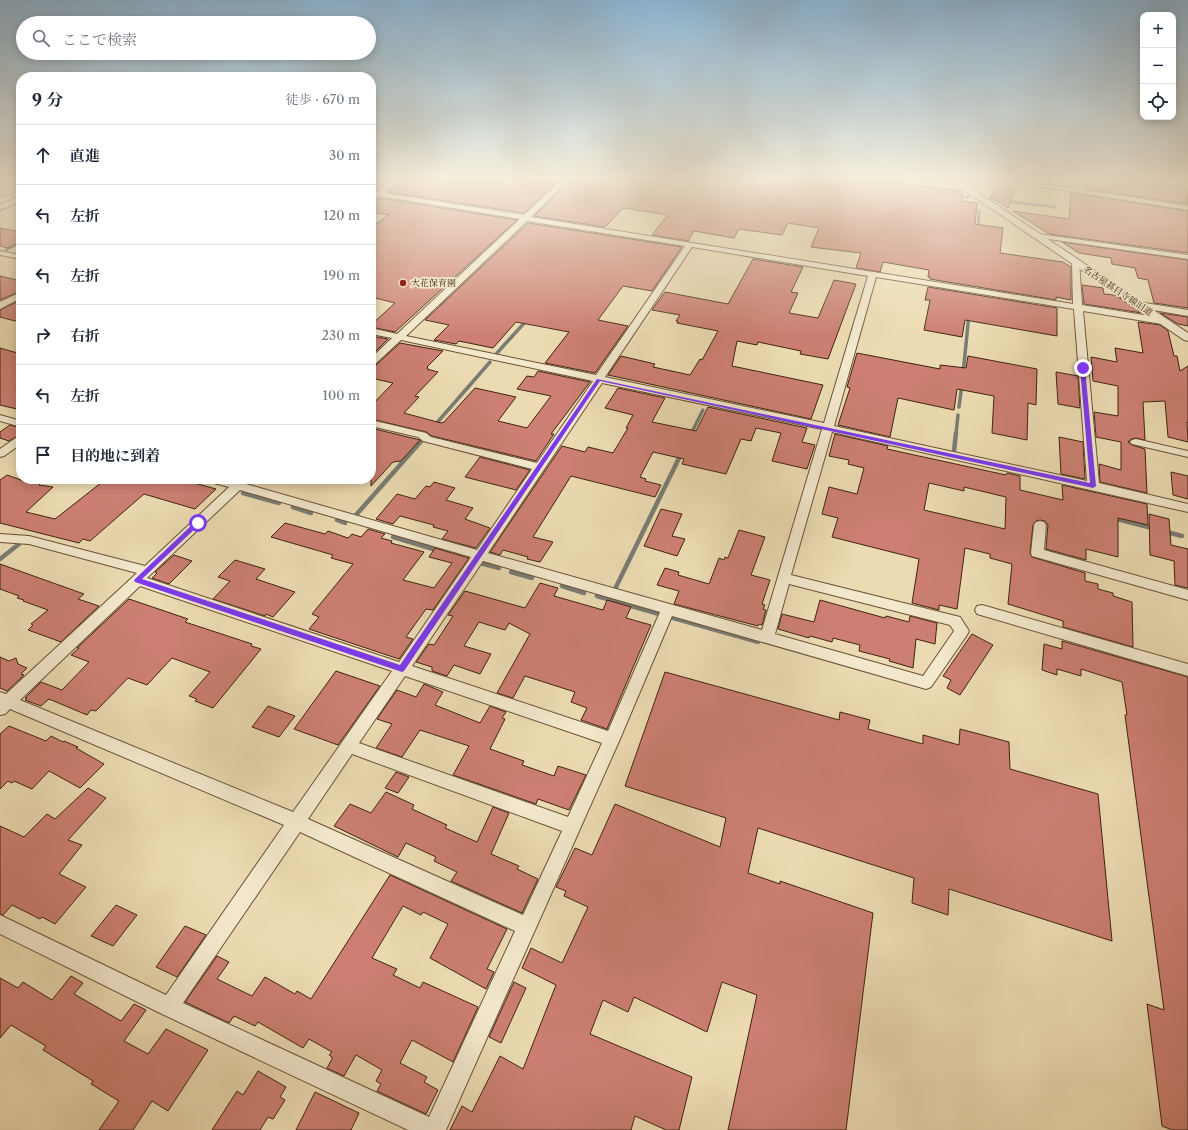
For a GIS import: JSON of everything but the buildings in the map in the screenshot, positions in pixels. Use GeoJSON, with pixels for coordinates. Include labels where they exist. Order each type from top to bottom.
{"type":"FeatureCollection","features":[{"type":"Feature","properties":{"kind":"street"},"geometry":{"type":"LineString","coordinates":[[376,358],[513,230]]}},
{"type":"Feature","properties":{"kind":"street"},"geometry":{"type":"LineString","coordinates":[[597,230],[1162,321]]}},
{"type":"Feature","properties":{"kind":"street","name":"名古屋甚目寺線旧道"},"geometry":{"type":"LineString","coordinates":[[1027,230],[1188,338]]}},
{"type":"Feature","properties":{"kind":"street"},"geometry":{"type":"LineString","coordinates":[[1035,235],[1188,257]]}},
{"type":"Feature","properties":{"kind":"street"},"geometry":{"type":"LineString","coordinates":[[169,1008],[480,555],[690,245]]}},
{"type":"Feature","properties":{"kind":"street"},"geometry":{"type":"LineString","coordinates":[[0,253],[16,256]]}},
{"type":"Feature","properties":{"kind":"street"},"geometry":{"type":"LineString","coordinates":[[1076,262],[1078,308],[1093,486]]}},
{"type":"Feature","properties":{"kind":"street"},"geometry":{"type":"LineString","coordinates":[[767,636],[873,274]]}},
{"type":"Feature","properties":{"kind":"street"},"geometry":{"type":"LineString","coordinates":[[0,306],[16,298]]}},
{"type":"Feature","properties":{"kind":"street"},"geometry":{"type":"LineString","coordinates":[[1139,305],[1188,313]]}},
{"type":"Feature","properties":{"kind":"street"},"geometry":{"type":"LineString","coordinates":[[376,332],[828,428],[1188,508]]}},
{"type":"Feature","properties":{"kind":"street"},"geometry":{"type":"LineString","coordinates":[[0,418],[16,423]]}},
{"type":"Feature","properties":{"kind":"street"},"geometry":{"type":"LineString","coordinates":[[376,423],[422,435],[427,439],[539,468]]}},
{"type":"Feature","properties":{"kind":"street"},"geometry":{"type":"LineString","coordinates":[[1136,442],[1188,454]]}},
{"type":"Feature","properties":{"kind":"street"},"geometry":{"type":"LineString","coordinates":[[0,454],[16,443]]}},
{"type":"Feature","properties":{"kind":"street"},"geometry":{"type":"LineString","coordinates":[[239,484],[142,576],[3,703],[297,822],[527,927]]}},
{"type":"Feature","properties":{"kind":"street"},"geometry":{"type":"LineString","coordinates":[[248,484],[480,555],[926,682],[962,630],[955,621],[785,578]]}},
{"type":"Feature","properties":{"kind":"street"},"geometry":{"type":"LineString","coordinates":[[1040,525],[1037,553],[1188,595]]}},
{"type":"Feature","properties":{"kind":"street"},"geometry":{"type":"LineString","coordinates":[[0,538],[29,540],[142,576],[402,669],[612,739]]}},
{"type":"Feature","properties":{"kind":"street"},"geometry":{"type":"LineString","coordinates":[[0,924],[169,1008],[433,1130],[612,739],[668,609]]}},
{"type":"Feature","properties":{"kind":"street"},"geometry":{"type":"LineString","coordinates":[[982,610],[1188,670]]}},
{"type":"Feature","properties":{"kind":"street"},"geometry":{"type":"LineString","coordinates":[[348,746],[572,827]]}},
{"type":"Feature","properties":{"kind":"waterway"},"geometry":{"type":"LineString","coordinates":[[6,250],[16,245]]}},
{"type":"Feature","properties":{"kind":"waterway"},"geometry":{"type":"LineString","coordinates":[[963,374],[969,314]]}},
{"type":"Feature","properties":{"kind":"waterway"},"geometry":{"type":"LineString","coordinates":[[497,353],[527,320]]}},
{"type":"Feature","properties":{"kind":"waterway"},"geometry":{"type":"LineString","coordinates":[[428,433],[490,362]]}},
{"type":"Feature","properties":{"kind":"waterway"},"geometry":{"type":"LineString","coordinates":[[959,407],[962,384]]}},
{"type":"Feature","properties":{"kind":"waterway"},"geometry":{"type":"LineString","coordinates":[[691,434],[703,410]]}},
{"type":"Feature","properties":{"kind":"waterway"},"geometry":{"type":"LineString","coordinates":[[956,434],[958,415]]}},
{"type":"Feature","properties":{"kind":"waterway"},"geometry":{"type":"LineString","coordinates":[[954,451],[956,433]]}},
{"type":"Feature","properties":{"kind":"waterway"},"geometry":{"type":"LineString","coordinates":[[356,515],[423,439]]}},
{"type":"Feature","properties":{"kind":"waterway"},"geometry":{"type":"LineString","coordinates":[[615,589],[682,452]]}},
{"type":"Feature","properties":{"kind":"waterway"},"geometry":{"type":"LineString","coordinates":[[243,493],[279,503]]}},
{"type":"Feature","properties":{"kind":"waterway"},"geometry":{"type":"LineString","coordinates":[[293,507],[311,513]]}},
{"type":"Feature","properties":{"kind":"waterway"},"geometry":{"type":"LineString","coordinates":[[1113,518],[1156,529]]}},
{"type":"Feature","properties":{"kind":"waterway"},"geometry":{"type":"LineString","coordinates":[[337,520],[345,523]]}},
{"type":"Feature","properties":{"kind":"waterway"},"geometry":{"type":"LineString","coordinates":[[1163,531],[1182,536]]}},
{"type":"Feature","properties":{"kind":"waterway"},"geometry":{"type":"LineString","coordinates":[[393,537],[440,551]]}},
{"type":"Feature","properties":{"kind":"waterway"},"geometry":{"type":"LineString","coordinates":[[0,559],[19,544]]}},
{"type":"Feature","properties":{"kind":"waterway"},"geometry":{"type":"LineString","coordinates":[[480,563],[499,568]]}},
{"type":"Feature","properties":{"kind":"waterway"},"geometry":{"type":"LineString","coordinates":[[511,572],[532,578]]}},
{"type":"Feature","properties":{"kind":"waterway"},"geometry":{"type":"LineString","coordinates":[[562,586],[584,593]]}},
{"type":"Feature","properties":{"kind":"waterway"},"geometry":{"type":"LineString","coordinates":[[597,596],[659,614]]}},
{"type":"Feature","properties":{"kind":"waterway"},"geometry":{"type":"LineString","coordinates":[[669,616],[758,641]]}},
{"type":"Feature","properties":{"kind":"place","name":"大花保育園"},"geometry":{"type":"Point","coordinates":[403,283]}},
{"type":"Feature","properties":{"kind":"route"},"geometry":{"type":"LineString","coordinates":[[198,523],[137,580],[402,669],[599,380],[1093,486],[1083,368]]}}]}
